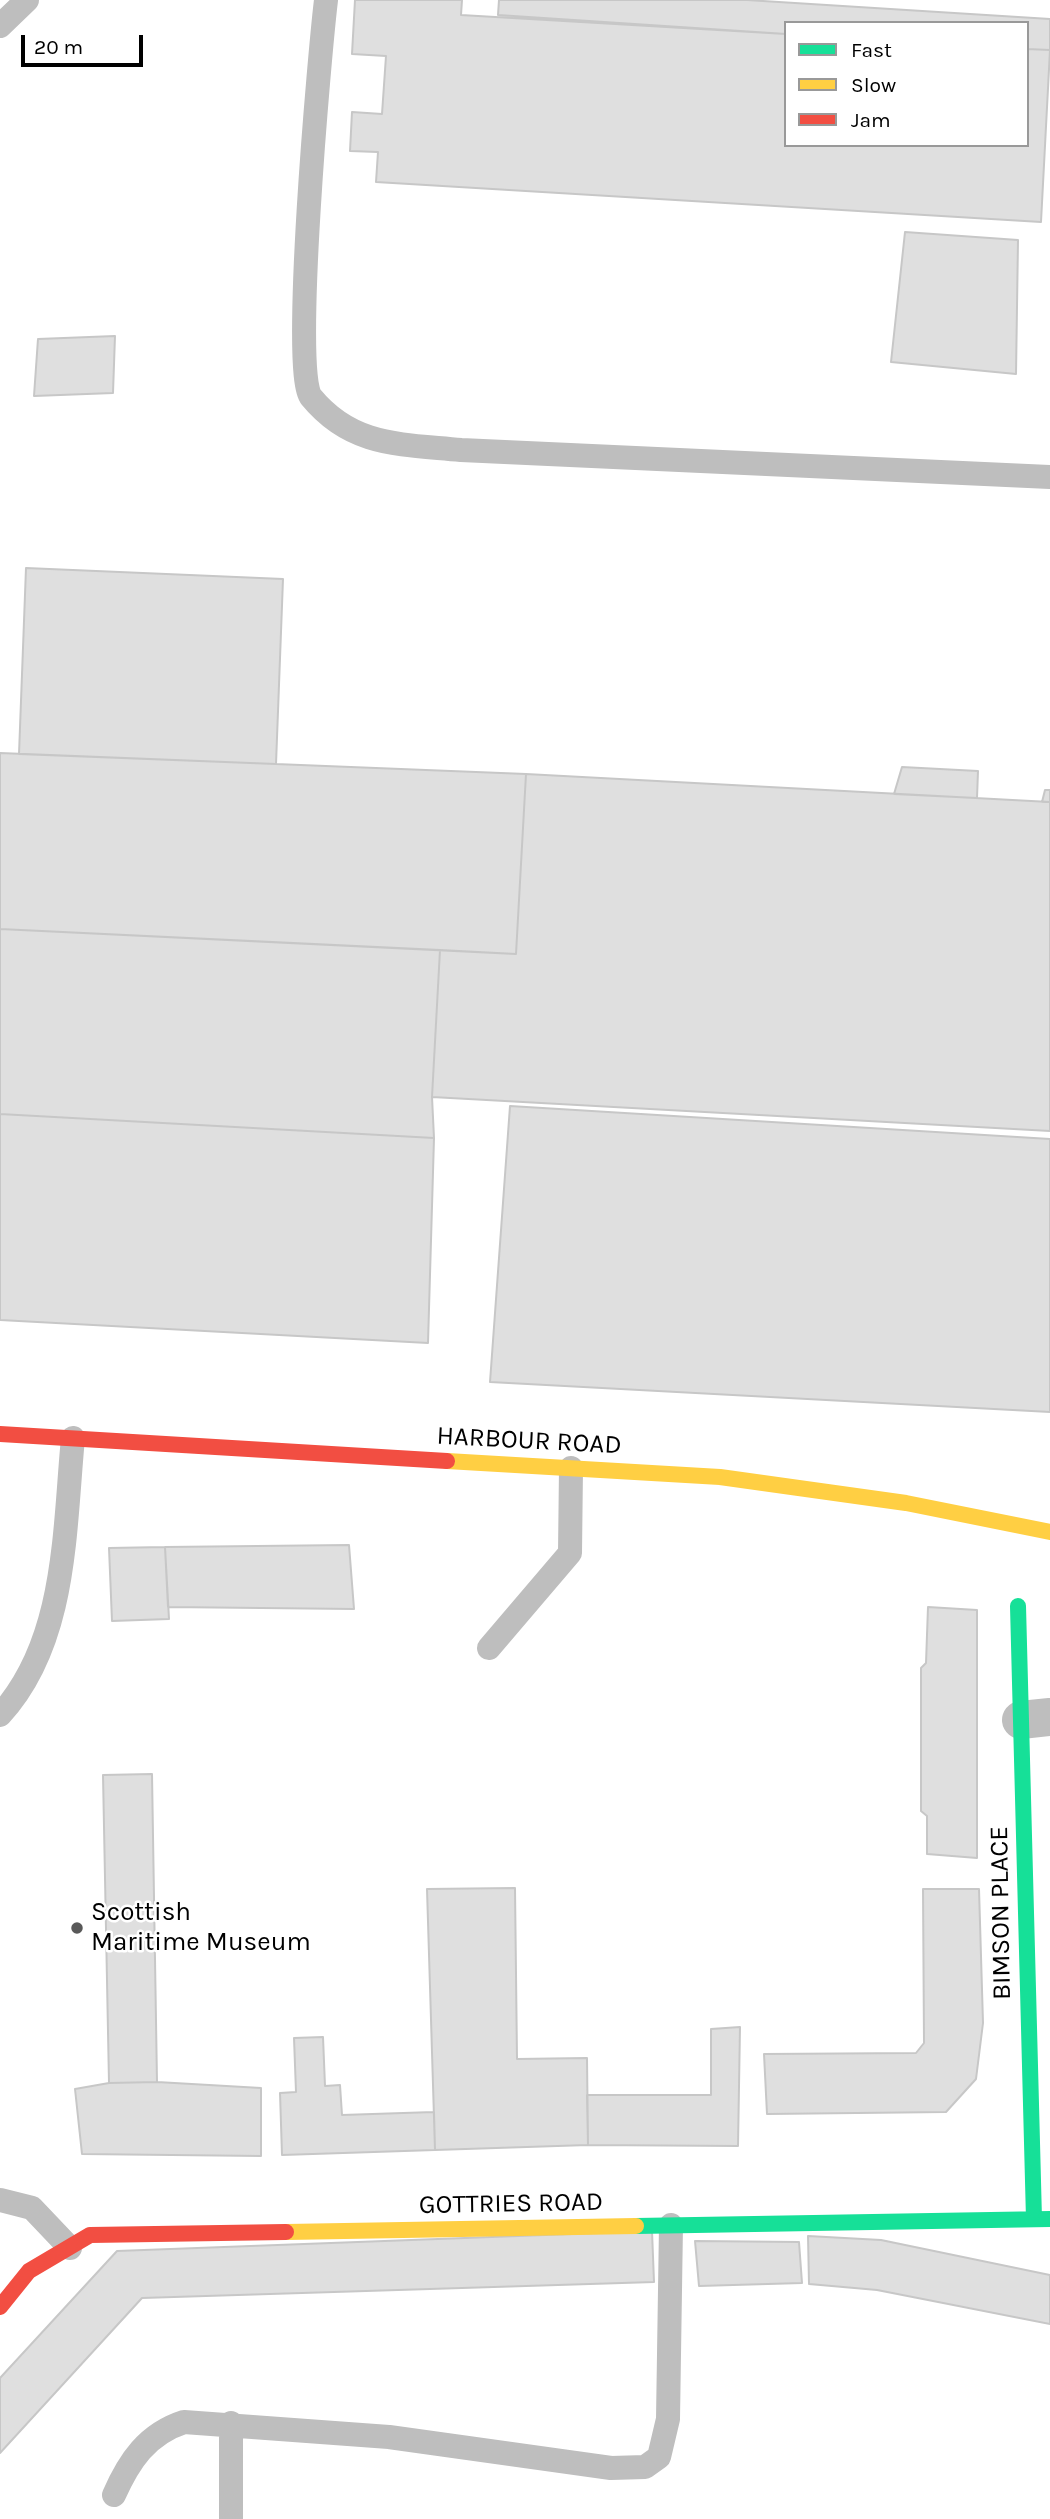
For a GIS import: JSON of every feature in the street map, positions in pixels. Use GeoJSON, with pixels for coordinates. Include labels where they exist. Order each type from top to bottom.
{"type":"FeatureCollection","features":[{"type":"Feature","properties":{"kind":"street","name":"HARBOUR ROAD"},"geometry":{"type":"LineString","coordinates":[[0,1434],[733,1479],[906,1503],[1050,1532]]}},
{"type":"Feature","properties":{"kind":"street","name":"BIMSON PLACE"},"geometry":{"type":"LineString","coordinates":[[1018,1606],[1035,1719],[1042,2219]]}},
{"type":"Feature","properties":{"kind":"street","name":"GOTTRIES ROAD"},"geometry":{"type":"LineString","coordinates":[[0,2307],[29,2272],[90,2235],[1042,2219]]}},
{"type":"Feature","properties":{"kind":"lane"},"geometry":{"type":"LineString","coordinates":[[0,26],[27,0]]}},
{"type":"Feature","properties":{"kind":"lane"},"geometry":{"type":"LineString","coordinates":[[326,0],[320,52],[302,343],[309,394],[339,425],[376,441],[461,450],[1050,477]]}},
{"type":"Feature","properties":{"kind":"lane"},"geometry":{"type":"LineString","coordinates":[[0,1715],[27,1682],[44,1645],[60,1573],[73,1438]]}},
{"type":"Feature","properties":{"kind":"lane"},"geometry":{"type":"LineString","coordinates":[[489,1648],[570,1553],[571,1468]]}},
{"type":"Feature","properties":{"kind":"lane"},"geometry":{"type":"LineString","coordinates":[[0,2200],[32,2208],[69,2248]]}},
{"type":"Feature","properties":{"kind":"lane"},"geometry":{"type":"LineString","coordinates":[[114,2495],[137,2452],[166,2428],[184,2422],[389,2437],[611,2468],[645,2467],[659,2457],[668,2419],[671,2225]]}},
{"type":"Feature","properties":{"kind":"lane"},"geometry":{"type":"LineString","coordinates":[[231,2424],[231,2519]]}},
{"type":"Feature","properties":{"kind":"building"},"geometry":{"type":"Polygon","coordinates":[[[355,0],[462,0],[461,15],[784,34],[784,147],[1029,147],[1029,49],[1050,50],[1041,222],[376,182],[378,152],[350,151],[352,112],[382,114],[386,56],[352,54],[355,0]]]}},
{"type":"Feature","properties":{"kind":"building"},"geometry":{"type":"Polygon","coordinates":[[[499,0],[747,0],[1050,19],[1050,50],[1029,49],[1029,21],[784,21],[784,34],[498,15],[499,0]]]}},
{"type":"Feature","properties":{"kind":"building"},"geometry":{"type":"Polygon","coordinates":[[[905,232],[1018,240],[1016,374],[891,362],[905,232]]]}},
{"type":"Feature","properties":{"kind":"building"},"geometry":{"type":"Polygon","coordinates":[[[115,336],[113,393],[34,396],[38,339],[115,336]]]}},
{"type":"Feature","properties":{"kind":"building"},"geometry":{"type":"Polygon","coordinates":[[[26,568],[283,579],[276,764],[19,754],[26,568]]]}},
{"type":"Feature","properties":{"kind":"building"},"geometry":{"type":"Polygon","coordinates":[[[0,753],[526,774],[516,954],[0,929],[0,753]]]}},
{"type":"Feature","properties":{"kind":"building"},"geometry":{"type":"Polygon","coordinates":[[[902,767],[978,771],[977,798],[894,794],[902,767]]]}},
{"type":"Feature","properties":{"kind":"building"},"geometry":{"type":"Polygon","coordinates":[[[526,774],[1050,802],[1050,1131],[432,1097],[440,950],[516,954],[526,774]]]}},
{"type":"Feature","properties":{"kind":"building"},"geometry":{"type":"Polygon","coordinates":[[[1045,790],[1050,790],[1050,802],[1042,802],[1045,790]]]}},
{"type":"Feature","properties":{"kind":"building"},"geometry":{"type":"Polygon","coordinates":[[[0,929],[440,950],[432,1097],[434,1138],[0,1114],[0,929]]]}},
{"type":"Feature","properties":{"kind":"building"},"geometry":{"type":"Polygon","coordinates":[[[510,1106],[1050,1139],[1050,1412],[490,1382],[510,1106]]]}},
{"type":"Feature","properties":{"kind":"building"},"geometry":{"type":"Polygon","coordinates":[[[0,1114],[434,1138],[428,1343],[0,1320],[0,1114]]]}},
{"type":"Feature","properties":{"kind":"building"},"geometry":{"type":"Polygon","coordinates":[[[349,1545],[354,1609],[168,1607],[165,1547],[349,1545]]]}},
{"type":"Feature","properties":{"kind":"building"},"geometry":{"type":"Polygon","coordinates":[[[165,1547],[169,1619],[112,1621],[109,1548],[165,1547]]]}},
{"type":"Feature","properties":{"kind":"building"},"geometry":{"type":"Polygon","coordinates":[[[928,1607],[977,1610],[977,1858],[927,1854],[927,1816],[921,1811],[921,1668],[926,1663],[928,1607]]]}},
{"type":"Feature","properties":{"kind":"building"},"geometry":{"type":"Polygon","coordinates":[[[152,1774],[157,2082],[109,2083],[103,1775],[152,1774]]]}},
{"type":"Feature","properties":{"kind":"building"},"geometry":{"type":"Polygon","coordinates":[[[515,1888],[517,2059],[587,2058],[588,2145],[435,2150],[427,1889],[515,1888]]]}},
{"type":"Feature","properties":{"kind":"building"},"geometry":{"type":"Polygon","coordinates":[[[923,1889],[979,1889],[983,2023],[976,2079],[946,2112],[767,2114],[764,2054],[916,2053],[924,2043],[923,1889]]]}},
{"type":"Feature","properties":{"kind":"building"},"geometry":{"type":"Polygon","coordinates":[[[740,2027],[738,2146],[588,2145],[587,2095],[711,2095],[711,2029],[740,2027]]]}},
{"type":"Feature","properties":{"kind":"building"},"geometry":{"type":"Polygon","coordinates":[[[323,2037],[325,2086],[340,2085],[342,2115],[434,2112],[435,2150],[282,2155],[280,2093],[296,2092],[294,2038],[323,2037]]]}},
{"type":"Feature","properties":{"kind":"building"},"geometry":{"type":"Polygon","coordinates":[[[157,2082],[261,2088],[261,2156],[82,2154],[75,2089],[109,2083],[157,2082]]]}},
{"type":"Feature","properties":{"kind":"building"},"geometry":{"type":"Polygon","coordinates":[[[652,2231],[654,2282],[142,2298],[0,2453],[0,2378],[117,2251],[652,2231]]]}},
{"type":"Feature","properties":{"kind":"building"},"geometry":{"type":"Polygon","coordinates":[[[808,2236],[881,2240],[1050,2275],[1050,2324],[877,2290],[809,2284],[808,2236]]]}},
{"type":"Feature","properties":{"kind":"building"},"geometry":{"type":"Polygon","coordinates":[[[695,2241],[799,2242],[802,2283],[699,2286],[695,2241]]]}},
{"type":"Feature","properties":{"kind":"traffic: fast"},"geometry":{"type":"LineString","coordinates":[[1018,1606],[1034,2219]]}},
{"type":"Feature","properties":{"kind":"traffic: fast"},"geometry":{"type":"LineString","coordinates":[[636,2226],[1050,2219]]}},
{"type":"Feature","properties":{"kind":"traffic: slow"},"geometry":{"type":"LineString","coordinates":[[447,1461],[720,1477],[906,1503],[1050,1532]]}},
{"type":"Feature","properties":{"kind":"traffic: slow"},"geometry":{"type":"LineString","coordinates":[[286,2232],[636,2226]]}},
{"type":"Feature","properties":{"kind":"traffic: jam"},"geometry":{"type":"LineString","coordinates":[[0,1434],[447,1461]]}},
{"type":"Feature","properties":{"kind":"traffic: jam"},"geometry":{"type":"LineString","coordinates":[[0,2307],[29,2271],[90,2235],[286,2232]]}},
{"type":"Feature","properties":{"kind":"place","name":"Scottish Maritime Museum"},"geometry":{"type":"Point","coordinates":[77,1928]}}]}
